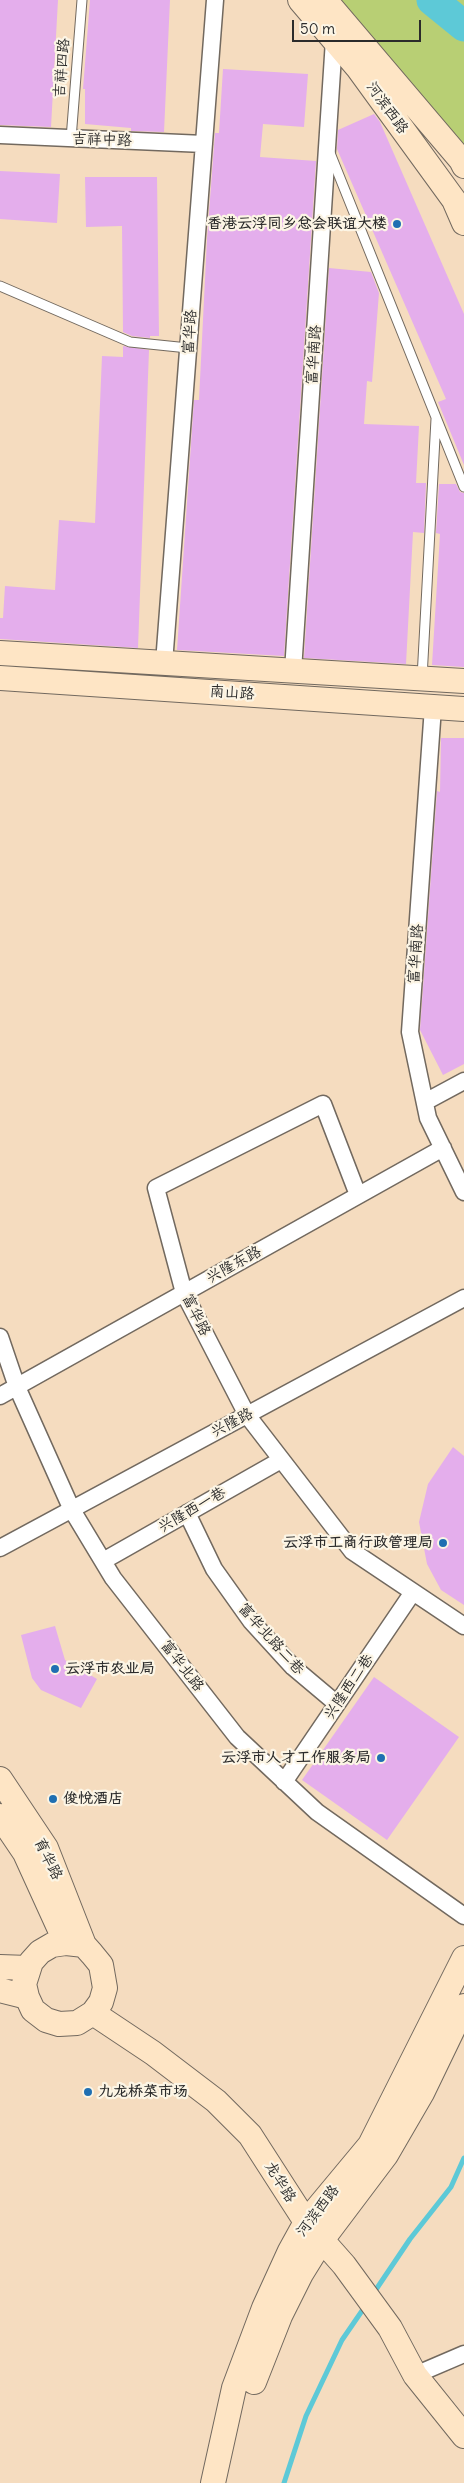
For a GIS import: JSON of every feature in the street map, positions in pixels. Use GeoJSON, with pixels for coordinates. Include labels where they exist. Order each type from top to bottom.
{"type":"FeatureCollection","features":[{"type":"Feature","properties":{"kind":"street","name":"富华路"},"geometry":{"type":"LineString","coordinates":[[164,663],[215,0]]}},
{"type":"Feature","properties":{"kind":"street","name":"河滨西路"},"geometry":{"type":"LineString","coordinates":[[300,0],[358,68],[454,200],[464,223]]}},
{"type":"Feature","properties":{"kind":"street","name":"河滨西路"},"geometry":{"type":"LineString","coordinates":[[325,0],[461,160],[464,166]]}},
{"type":"Feature","properties":{"kind":"street","name":"富华南路"},"geometry":{"type":"LineString","coordinates":[[293,671],[334,40]]}},
{"type":"Feature","properties":{"kind":"street","name":"吉祥中路"},"geometry":{"type":"LineString","coordinates":[[0,136],[204,144]]}},
{"type":"Feature","properties":{"kind":"street","name":"南山路"},"geometry":{"type":"LineString","coordinates":[[0,654],[464,681]]}},
{"type":"Feature","properties":{"kind":"street","name":"南山路"},"geometry":{"type":"LineString","coordinates":[[0,678],[464,709]]}},
{"type":"Feature","properties":{"kind":"street","name":"富华南路"},"geometry":{"type":"LineString","coordinates":[[433,707],[410,1032],[428,1118],[464,1192]]}},
{"type":"Feature","properties":{"kind":"street"},"geometry":{"type":"LineString","coordinates":[[425,1102],[464,1081]]}},
{"type":"Feature","properties":{"kind":"street","name":"富华路"},"geometry":{"type":"LineString","coordinates":[[358,1195],[323,1104],[156,1188],[184,1293],[247,1415],[352,1551],[464,1626]]}},
{"type":"Feature","properties":{"kind":"street","name":"兴隆东路"},"geometry":{"type":"LineString","coordinates":[[0,1396],[443,1148]]}},
{"type":"Feature","properties":{"kind":"street","name":"兴隆路"},"geometry":{"type":"LineString","coordinates":[[0,1548],[464,1298]]}},
{"type":"Feature","properties":{"kind":"street","name":"富华北路"},"geometry":{"type":"LineString","coordinates":[[0,1337],[17,1387],[72,1510],[113,1578],[237,1737],[317,1812],[464,1916]]}},
{"type":"Feature","properties":{"kind":"street","name":"兴隆西一巷"},"geometry":{"type":"LineString","coordinates":[[103,1561],[281,1460]]}},
{"type":"Feature","properties":{"kind":"street","name":"富华北路二巷"},"geometry":{"type":"LineString","coordinates":[[187,1513],[214,1569],[250,1621],[293,1667],[337,1704]]}},
{"type":"Feature","properties":{"kind":"street","name":"兴隆西二巷"},"geometry":{"type":"LineString","coordinates":[[284,1782],[414,1592]]}},
{"type":"Feature","properties":{"kind":"street","name":"育华路"},"geometry":{"type":"LineString","coordinates":[[0,1780],[46,1848],[75,1944]]}},
{"type":"Feature","properties":{"kind":"street","name":"育华路"},"geometry":{"type":"LineString","coordinates":[[0,1816],[25,1853],[75,1944]]}},
{"type":"Feature","properties":{"kind":"street"},"geometry":{"type":"LineString","coordinates":[[75,1944],[101,1965],[105,1979],[102,2002],[93,2014],[77,2023],[59,2024],[46,2020],[34,2010],[27,1998],[24,1984],[28,1968],[40,1952],[52,1945],[75,1944]]}},
{"type":"Feature","properties":{"kind":"street","name":"河滨西路"},"geometry":{"type":"LineString","coordinates":[[213,2483],[234,2388],[264,2308],[306,2222],[370,2145],[464,1958]]}},
{"type":"Feature","properties":{"kind":"street"},"geometry":{"type":"LineString","coordinates":[[0,1967],[28,1968]]}},
{"type":"Feature","properties":{"kind":"street"},"geometry":{"type":"LineString","coordinates":[[0,1990],[27,1998]]}},
{"type":"Feature","properties":{"kind":"street","name":"河滨西路"},"geometry":{"type":"LineString","coordinates":[[230,2483],[250,2391],[280,2316],[301,2274],[322,2240],[386,2154],[422,2094],[464,2006]]}},
{"type":"Feature","properties":{"kind":"street","name":"龙华路"},"geometry":{"type":"LineString","coordinates":[[93,2014],[153,2053],[216,2101],[250,2135],[306,2222],[344,2265],[390,2328],[415,2374],[464,2436]]}},
{"type":"Feature","properties":{"kind":"street"},"geometry":{"type":"LineString","coordinates":[[415,2374],[464,2354]]}},
{"type":"Feature","properties":{"kind":"lane","name":"吉祥四路"},"geometry":{"type":"LineString","coordinates":[[70,139],[82,0]]}},
{"type":"Feature","properties":{"kind":"lane"},"geometry":{"type":"LineString","coordinates":[[327,147],[464,487]]}},
{"type":"Feature","properties":{"kind":"lane"},"geometry":{"type":"LineString","coordinates":[[0,286],[130,342],[188,348]]}},
{"type":"Feature","properties":{"kind":"lane"},"geometry":{"type":"LineString","coordinates":[[422,678],[436,416]]}},
{"type":"Feature","properties":{"kind":"green space"},"geometry":{"type":"Polygon","coordinates":[[[325,0],[464,0],[464,166],[325,0]]]}},
{"type":"Feature","properties":{"kind":"building"},"geometry":{"type":"Polygon","coordinates":[[[0,0],[58,0],[51,127],[0,125],[0,0]]]}},
{"type":"Feature","properties":{"kind":"building"},"geometry":{"type":"Polygon","coordinates":[[[90,0],[170,0],[164,132],[131,131],[131,128],[85,124],[85,89],[83,89],[90,0]]]}},
{"type":"Feature","properties":{"kind":"building"},"geometry":{"type":"Polygon","coordinates":[[[223,69],[308,74],[304,127],[263,124],[260,157],[316,161],[284,656],[177,650],[194,400],[199,400],[207,239],[215,133],[219,133],[223,69]]]}},
{"type":"Feature","properties":{"kind":"building","name":"香港云浮同乡总会联谊大楼"},"geometry":{"type":"Polygon","coordinates":[[[374,114],[380,122],[464,314],[464,465],[438,402],[446,399],[337,149],[338,130],[374,114]]]}},
{"type":"Feature","properties":{"kind":"building"},"geometry":{"type":"Polygon","coordinates":[[[0,171],[60,174],[57,223],[0,219],[0,171]]]}},
{"type":"Feature","properties":{"kind":"building"},"geometry":{"type":"Polygon","coordinates":[[[85,177],[157,177],[159,336],[150,336],[150,338],[132,336],[123,332],[122,226],[86,227],[85,177]]]}},
{"type":"Feature","properties":{"kind":"building"},"geometry":{"type":"Polygon","coordinates":[[[329,268],[371,272],[379,293],[372,382],[367,381],[364,424],[419,426],[416,483],[426,483],[424,533],[413,532],[406,664],[304,658],[329,268]]]}},
{"type":"Feature","properties":{"kind":"building"},"geometry":{"type":"Polygon","coordinates":[[[123,346],[149,350],[138,648],[0,639],[0,618],[3,618],[5,586],[55,590],[59,520],[95,523],[102,356],[123,357],[123,346]]]}},
{"type":"Feature","properties":{"kind":"building"},"geometry":{"type":"Polygon","coordinates":[[[439,484],[456,484],[460,492],[464,493],[464,667],[432,665],[440,534],[436,533],[439,484]]]}},
{"type":"Feature","properties":{"kind":"building"},"geometry":{"type":"Polygon","coordinates":[[[441,738],[464,738],[464,1064],[443,1075],[420,1030],[437,791],[440,792],[441,738]]]}},
{"type":"Feature","properties":{"kind":"building","name":"云浮市工商行政管理局"},"geometry":{"type":"Polygon","coordinates":[[[453,1447],[464,1456],[464,1605],[441,1590],[427,1564],[419,1522],[428,1484],[453,1447]]]}},
{"type":"Feature","properties":{"kind":"building","name":"云浮市农业局"},"geometry":{"type":"Polygon","coordinates":[[[55,1626],[65,1660],[97,1679],[81,1708],[41,1690],[32,1678],[21,1635],[55,1626]]]}},
{"type":"Feature","properties":{"kind":"building","name":"云浮市人才工作服务局"},"geometry":{"type":"Polygon","coordinates":[[[374,1677],[459,1737],[387,1840],[302,1780],[374,1677]]]}},
{"type":"Feature","properties":{"kind":"waterway"},"geometry":{"type":"LineString","coordinates":[[432,0],[464,26]]}},
{"type":"Feature","properties":{"kind":"waterway"},"geometry":{"type":"LineString","coordinates":[[373,2294],[410,2239],[451,2187],[464,2158]]}},
{"type":"Feature","properties":{"kind":"waterway"},"geometry":{"type":"LineString","coordinates":[[284,2483],[306,2416],[342,2340],[366,2305]]}},
{"type":"Feature","properties":{"kind":"place","name":"香港云浮同乡总会联谊大楼"},"geometry":{"type":"Point","coordinates":[397,224]}},
{"type":"Feature","properties":{"kind":"place","name":"云浮市工商行政管理局"},"geometry":{"type":"Point","coordinates":[443,1543]}},
{"type":"Feature","properties":{"kind":"place","name":"云浮市农业局"},"geometry":{"type":"Point","coordinates":[55,1669]}},
{"type":"Feature","properties":{"kind":"place","name":"云浮市人才工作服务局"},"geometry":{"type":"Point","coordinates":[381,1758]}},
{"type":"Feature","properties":{"kind":"place","name":"俊悦酒店"},"geometry":{"type":"Point","coordinates":[53,1799]}},
{"type":"Feature","properties":{"kind":"place","name":"九龙桥菜市场"},"geometry":{"type":"Point","coordinates":[88,2092]}}]}
